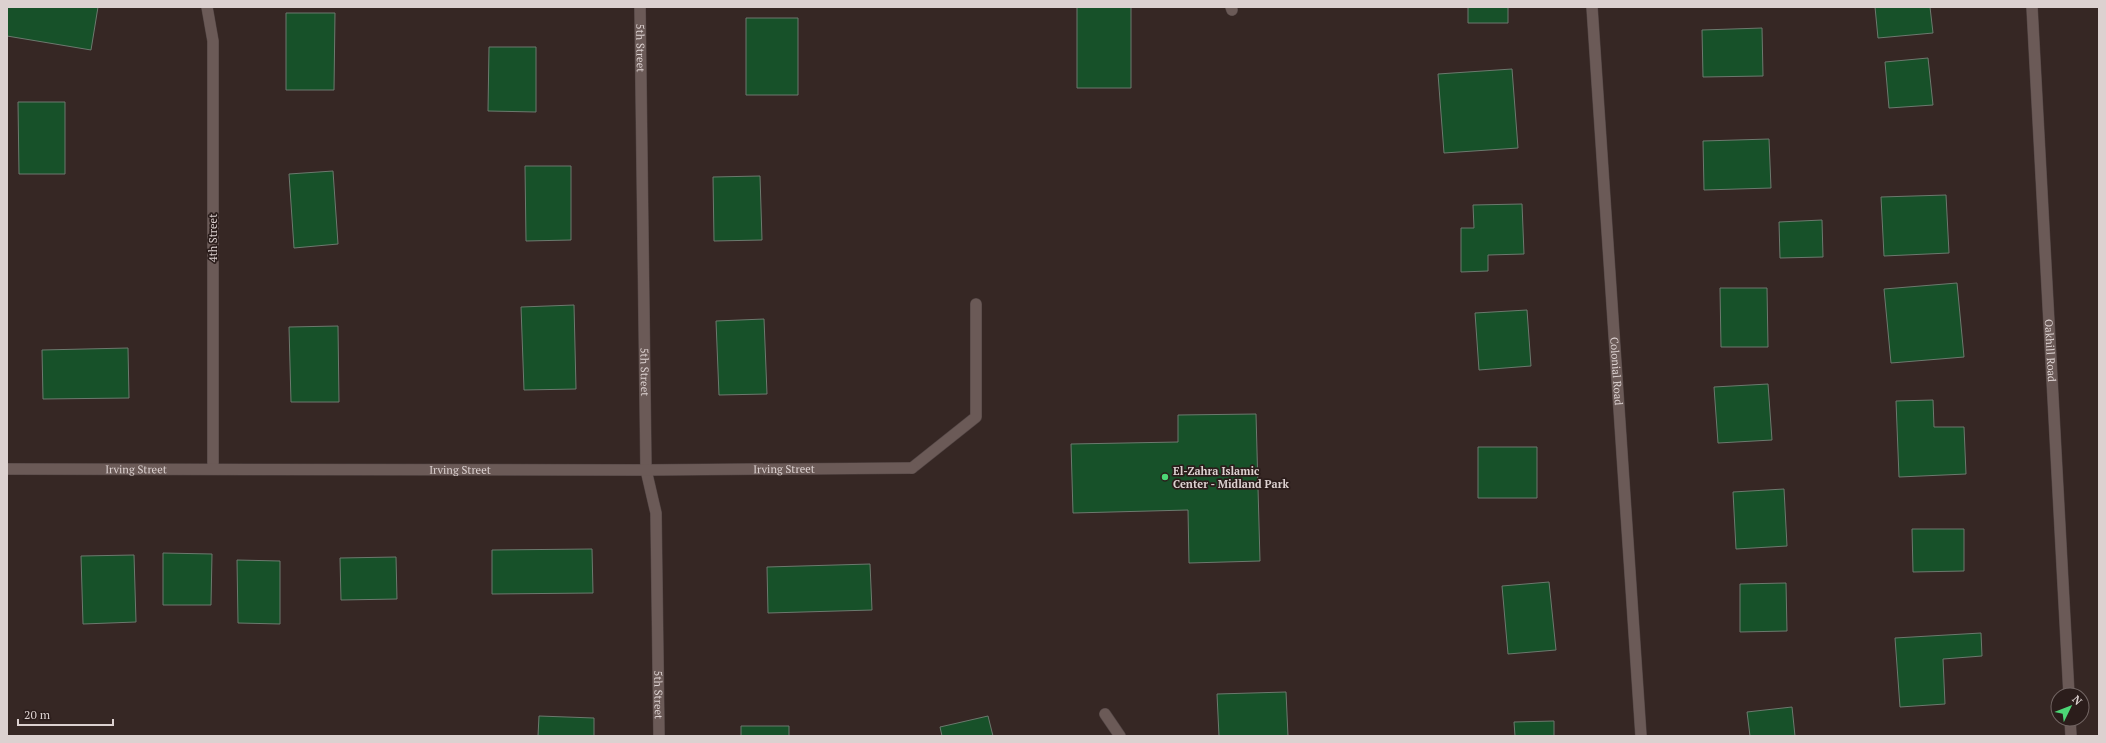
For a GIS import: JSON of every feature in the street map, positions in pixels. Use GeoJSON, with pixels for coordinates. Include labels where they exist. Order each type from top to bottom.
{"type":"FeatureCollection","features":[{"type":"Feature","properties":{"kind":"street","name":"4th Street"},"geometry":{"type":"LineString","coordinates":[[207,7],[213,41],[213,469]]}},
{"type":"Feature","properties":{"kind":"street","name":"5th Street"},"geometry":{"type":"LineString","coordinates":[[640,7],[646,470],[656,513],[659,736]]}},
{"type":"Feature","properties":{"kind":"street","name":"Colonial Road"},"geometry":{"type":"LineString","coordinates":[[1592,7],[1641,736]]}},
{"type":"Feature","properties":{"kind":"street","name":"Oakhill Road"},"geometry":{"type":"LineString","coordinates":[[2032,7],[2069,687]]}},
{"type":"Feature","properties":{"kind":"street","name":"Irving Street"},"geometry":{"type":"LineString","coordinates":[[7,469],[646,470],[912,468],[976,417],[976,304]]}},
{"type":"Feature","properties":{"kind":"street"},"geometry":{"type":"LineString","coordinates":[[1105,714],[1120,736]]}},
{"type":"Feature","properties":{"kind":"building"},"geometry":{"type":"Polygon","coordinates":[[[7,7],[98,7],[91,50],[7,36],[7,7]]]}},
{"type":"Feature","properties":{"kind":"building"},"geometry":{"type":"Polygon","coordinates":[[[1077,7],[1131,7],[1131,88],[1077,88],[1077,7]]]}},
{"type":"Feature","properties":{"kind":"building"},"geometry":{"type":"Polygon","coordinates":[[[1468,7],[1508,7],[1508,23],[1468,23],[1468,7]]]}},
{"type":"Feature","properties":{"kind":"building"},"geometry":{"type":"Polygon","coordinates":[[[1875,7],[1930,7],[1933,33],[1878,38],[1875,7]]]}},
{"type":"Feature","properties":{"kind":"building"},"geometry":{"type":"Polygon","coordinates":[[[286,13],[335,13],[334,90],[286,90],[286,13]]]}},
{"type":"Feature","properties":{"kind":"building"},"geometry":{"type":"Polygon","coordinates":[[[746,18],[798,18],[798,95],[746,95],[746,18]]]}},
{"type":"Feature","properties":{"kind":"building"},"geometry":{"type":"Polygon","coordinates":[[[1762,28],[1763,76],[1703,77],[1702,30],[1762,28]]]}},
{"type":"Feature","properties":{"kind":"building"},"geometry":{"type":"Polygon","coordinates":[[[489,47],[536,47],[536,112],[488,111],[489,47]]]}},
{"type":"Feature","properties":{"kind":"building"},"geometry":{"type":"Polygon","coordinates":[[[1928,58],[1933,105],[1889,108],[1885,62],[1928,58]]]}},
{"type":"Feature","properties":{"kind":"building"},"geometry":{"type":"Polygon","coordinates":[[[1512,69],[1518,148],[1444,153],[1438,74],[1512,69]]]}},
{"type":"Feature","properties":{"kind":"building"},"geometry":{"type":"Polygon","coordinates":[[[18,102],[65,102],[65,174],[19,174],[18,102]]]}},
{"type":"Feature","properties":{"kind":"building"},"geometry":{"type":"Polygon","coordinates":[[[1769,139],[1771,188],[1704,190],[1703,141],[1769,139]]]}},
{"type":"Feature","properties":{"kind":"building"},"geometry":{"type":"Polygon","coordinates":[[[525,166],[571,166],[571,240],[526,241],[525,166]]]}},
{"type":"Feature","properties":{"kind":"building"},"geometry":{"type":"Polygon","coordinates":[[[333,171],[338,244],[294,248],[289,174],[333,171]]]}},
{"type":"Feature","properties":{"kind":"building"},"geometry":{"type":"Polygon","coordinates":[[[760,176],[762,240],[714,241],[713,177],[760,176]]]}},
{"type":"Feature","properties":{"kind":"building"},"geometry":{"type":"Polygon","coordinates":[[[1946,195],[1949,253],[1884,256],[1881,197],[1946,195]]]}},
{"type":"Feature","properties":{"kind":"building"},"geometry":{"type":"Polygon","coordinates":[[[1522,204],[1524,254],[1488,255],[1488,271],[1461,272],[1461,228],[1474,228],[1473,205],[1522,204]]]}},
{"type":"Feature","properties":{"kind":"building"},"geometry":{"type":"Polygon","coordinates":[[[1822,220],[1823,257],[1780,258],[1779,222],[1822,220]]]}},
{"type":"Feature","properties":{"kind":"building"},"geometry":{"type":"Polygon","coordinates":[[[1957,283],[1964,357],[1891,363],[1884,289],[1957,283]]]}},
{"type":"Feature","properties":{"kind":"building"},"geometry":{"type":"Polygon","coordinates":[[[1720,288],[1767,288],[1768,347],[1721,347],[1720,288]]]}},
{"type":"Feature","properties":{"kind":"building"},"geometry":{"type":"Polygon","coordinates":[[[574,305],[576,389],[524,390],[521,307],[574,305]]]}},
{"type":"Feature","properties":{"kind":"building"},"geometry":{"type":"Polygon","coordinates":[[[1527,310],[1531,366],[1479,370],[1475,313],[1527,310]]]}},
{"type":"Feature","properties":{"kind":"building"},"geometry":{"type":"Polygon","coordinates":[[[764,319],[767,394],[719,395],[716,321],[764,319]]]}},
{"type":"Feature","properties":{"kind":"building"},"geometry":{"type":"Polygon","coordinates":[[[338,326],[339,402],[291,402],[289,327],[338,326]]]}},
{"type":"Feature","properties":{"kind":"building"},"geometry":{"type":"Polygon","coordinates":[[[128,348],[129,398],[43,399],[42,350],[128,348]]]}},
{"type":"Feature","properties":{"kind":"building"},"geometry":{"type":"Polygon","coordinates":[[[1768,384],[1772,440],[1718,443],[1714,387],[1768,384]]]}},
{"type":"Feature","properties":{"kind":"building"},"geometry":{"type":"Polygon","coordinates":[[[1933,400],[1934,427],[1964,427],[1966,474],[1899,477],[1896,401],[1933,400]]]}},
{"type":"Feature","properties":{"kind":"building","name":"El-Zahra Islamic Center - Midland Park"},"geometry":{"type":"Polygon","coordinates":[[[1256,414],[1260,561],[1189,563],[1188,510],[1073,513],[1071,444],[1178,442],[1178,415],[1256,414]]]}},
{"type":"Feature","properties":{"kind":"building"},"geometry":{"type":"Polygon","coordinates":[[[1478,447],[1537,447],[1537,498],[1478,498],[1478,447]]]}},
{"type":"Feature","properties":{"kind":"building"},"geometry":{"type":"Polygon","coordinates":[[[1784,489],[1787,546],[1736,549],[1733,492],[1784,489]]]}},
{"type":"Feature","properties":{"kind":"building"},"geometry":{"type":"Polygon","coordinates":[[[1912,529],[1964,529],[1964,571],[1913,572],[1912,529]]]}},
{"type":"Feature","properties":{"kind":"building"},"geometry":{"type":"Polygon","coordinates":[[[592,549],[593,593],[492,594],[492,550],[592,549]]]}},
{"type":"Feature","properties":{"kind":"building"},"geometry":{"type":"Polygon","coordinates":[[[163,553],[212,554],[211,605],[163,605],[163,553]]]}},
{"type":"Feature","properties":{"kind":"building"},"geometry":{"type":"Polygon","coordinates":[[[134,555],[136,622],[83,624],[81,556],[134,555]]]}},
{"type":"Feature","properties":{"kind":"building"},"geometry":{"type":"Polygon","coordinates":[[[396,557],[397,599],[341,600],[340,558],[396,557]]]}},
{"type":"Feature","properties":{"kind":"building"},"geometry":{"type":"Polygon","coordinates":[[[237,560],[280,561],[280,624],[238,623],[237,560]]]}},
{"type":"Feature","properties":{"kind":"building"},"geometry":{"type":"Polygon","coordinates":[[[870,564],[872,610],[768,613],[767,567],[870,564]]]}},
{"type":"Feature","properties":{"kind":"building"},"geometry":{"type":"Polygon","coordinates":[[[1549,582],[1556,650],[1508,654],[1502,586],[1549,582]]]}},
{"type":"Feature","properties":{"kind":"building"},"geometry":{"type":"Polygon","coordinates":[[[1786,583],[1787,631],[1740,632],[1740,584],[1786,583]]]}},
{"type":"Feature","properties":{"kind":"building"},"geometry":{"type":"Polygon","coordinates":[[[1981,633],[1982,656],[1943,659],[1945,704],[1900,707],[1895,638],[1981,633]]]}},
{"type":"Feature","properties":{"kind":"building"},"geometry":{"type":"Polygon","coordinates":[[[1286,692],[1288,736],[1219,736],[1217,694],[1286,692]]]}},
{"type":"Feature","properties":{"kind":"building"},"geometry":{"type":"Polygon","coordinates":[[[1792,707],[1795,736],[1750,736],[1747,712],[1792,707]]]}},
{"type":"Feature","properties":{"kind":"building"},"geometry":{"type":"Polygon","coordinates":[[[539,716],[594,718],[594,736],[538,736],[539,716]]]}},
{"type":"Feature","properties":{"kind":"building"},"geometry":{"type":"Polygon","coordinates":[[[988,716],[993,736],[942,736],[940,727],[988,716]]]}},
{"type":"Feature","properties":{"kind":"building"},"geometry":{"type":"Polygon","coordinates":[[[1554,721],[1554,736],[1515,736],[1514,722],[1554,721]]]}},
{"type":"Feature","properties":{"kind":"building"},"geometry":{"type":"Polygon","coordinates":[[[741,726],[789,726],[789,736],[741,736],[741,726]]]}},
{"type":"Feature","properties":{"kind":"place","name":"El-Zahra Islamic Center - Midland Park"},"geometry":{"type":"Point","coordinates":[1165,477]}}]}
